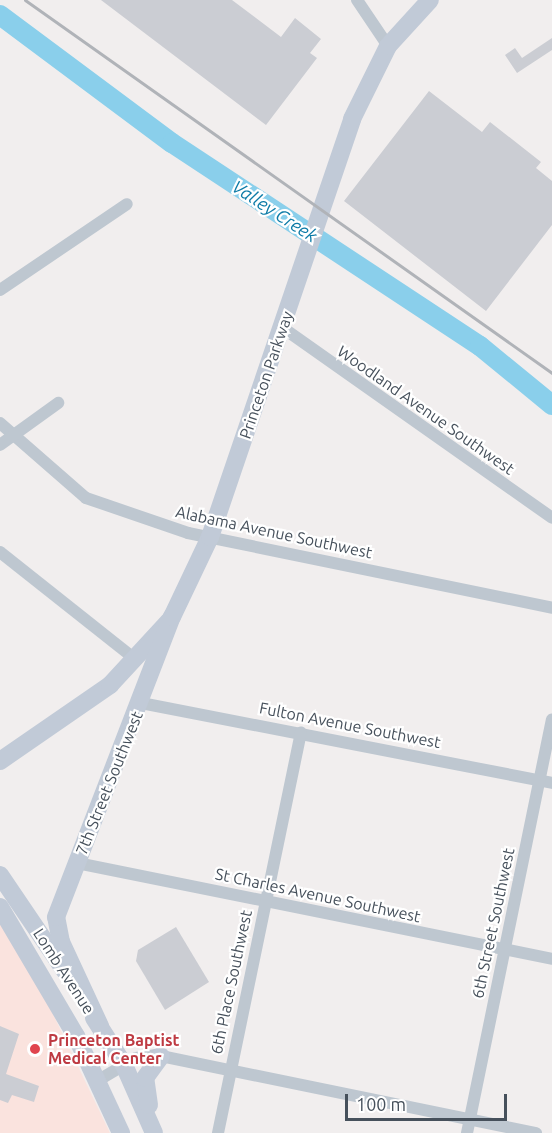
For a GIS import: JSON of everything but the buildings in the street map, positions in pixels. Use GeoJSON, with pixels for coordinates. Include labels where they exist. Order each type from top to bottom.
{"type":"FeatureCollection","features":[{"type":"Feature","properties":{"kind":"main road","name":"Princeton Parkway"},"geometry":{"type":"LineString","coordinates":[[141,702],[172,617],[210,537],[320,220],[352,119],[388,46],[430,0]]}},
{"type":"Feature","properties":{"kind":"main road"},"geometry":{"type":"LineString","coordinates":[[0,761],[110,685],[172,617]]}},
{"type":"Feature","properties":{"kind":"main road","name":"7th Street Southwest"},"geometry":{"type":"LineString","coordinates":[[100,1026],[62,942],[56,917],[141,702]]}},
{"type":"Feature","properties":{"kind":"main road","name":"Lomb Avenue"},"geometry":{"type":"LineString","coordinates":[[0,875],[124,1065],[155,1133]]}},
{"type":"Feature","properties":{"kind":"main road","name":"Lomb Avenue"},"geometry":{"type":"LineString","coordinates":[[0,907],[97,1081],[121,1133]]}},
{"type":"Feature","properties":{"kind":"main road"},"geometry":{"type":"LineString","coordinates":[[155,1133],[145,1078],[161,1056]]}},
{"type":"Feature","properties":{"kind":"street"},"geometry":{"type":"LineString","coordinates":[[357,0],[388,46]]}},
{"type":"Feature","properties":{"kind":"street"},"geometry":{"type":"LineString","coordinates":[[0,290],[127,204]]}},
{"type":"Feature","properties":{"kind":"street","name":"Woodland Avenue Southwest"},"geometry":{"type":"LineString","coordinates":[[283,328],[552,518]]}},
{"type":"Feature","properties":{"kind":"street"},"geometry":{"type":"LineString","coordinates":[[0,445],[58,403]]}},
{"type":"Feature","properties":{"kind":"street","name":"Alabama Avenue Southwest"},"geometry":{"type":"LineString","coordinates":[[0,423],[12,437],[86,498],[210,537],[552,608]]}},
{"type":"Feature","properties":{"kind":"street"},"geometry":{"type":"LineString","coordinates":[[0,552],[135,658]]}},
{"type":"Feature","properties":{"kind":"street","name":"Fulton Avenue Southwest"},"geometry":{"type":"LineString","coordinates":[[141,702],[546,782]]}},
{"type":"Feature","properties":{"kind":"street","name":"6th Street Southwest"},"geometry":{"type":"LineString","coordinates":[[466,1133],[504,950],[546,782],[552,720]]}},
{"type":"Feature","properties":{"kind":"street","name":"6th Place Southwest"},"geometry":{"type":"LineString","coordinates":[[218,1133],[300,732]]}},
{"type":"Feature","properties":{"kind":"street","name":"St Charles Avenue Southwest"},"geometry":{"type":"LineString","coordinates":[[77,863],[552,959]]}},
{"type":"Feature","properties":{"kind":"street"},"geometry":{"type":"LineString","coordinates":[[97,1081],[124,1065],[161,1056],[536,1133]]}},
{"type":"Feature","properties":{"kind":"shaded area","name":"Princeton Baptist Medical Center"},"geometry":{"type":"Polygon","coordinates":[[[0,923],[30,966],[110,1133],[0,1133],[0,923]]]}},
{"type":"Feature","properties":{"kind":"waterway","name":"Valley Creek"},"geometry":{"type":"LineString","coordinates":[[0,15],[172,143],[480,346],[552,405]]}},
{"type":"Feature","properties":{"kind":"railway"},"geometry":{"type":"LineString","coordinates":[[25,0],[552,373]]}},
{"type":"Feature","properties":{"kind":"place","name":"Princeton Baptist Medical Center"},"geometry":{"type":"Point","coordinates":[35,1049]}}]}
